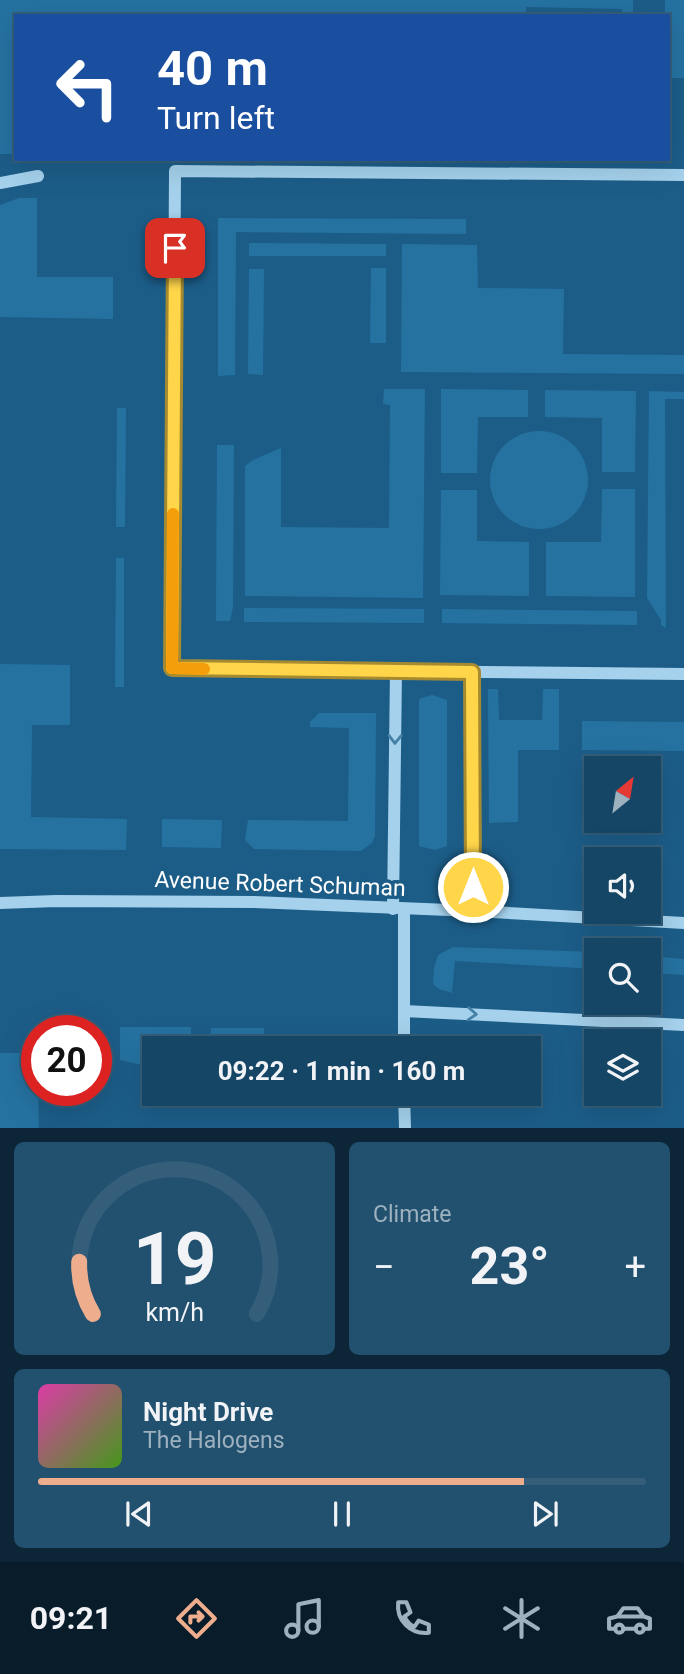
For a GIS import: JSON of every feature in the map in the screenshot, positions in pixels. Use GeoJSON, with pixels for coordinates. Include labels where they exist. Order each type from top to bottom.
{"type":"FeatureCollection","features":[{"type":"Feature","properties":{"kind":"street"},"geometry":{"type":"LineString","coordinates":[[684,176],[175,171],[172,668],[684,674]]}},
{"type":"Feature","properties":{"kind":"street"},"geometry":{"type":"LineString","coordinates":[[0,183],[38,176]]}},
{"type":"Feature","properties":{"kind":"street"},"geometry":{"type":"LineString","coordinates":[[396,671],[399,909],[404,1036]]}},
{"type":"Feature","properties":{"kind":"street"},"geometry":{"type":"LineString","coordinates":[[472,672],[473,911]]}},
{"type":"Feature","properties":{"kind":"street","name":"Avenue Robert Schuman"},"geometry":{"type":"LineString","coordinates":[[0,903],[254,902],[684,923]]}},
{"type":"Feature","properties":{"kind":"street"},"geometry":{"type":"LineString","coordinates":[[404,1011],[684,1025]]}},
{"type":"Feature","properties":{"kind":"street"},"geometry":{"type":"LineString","coordinates":[[404,1106],[405,1128]]}},
{"type":"Feature","properties":{"kind":"shaded area"},"geometry":{"type":"Polygon","coordinates":[[[0,0],[633,0],[633,14],[622,14],[622,9],[526,7],[526,14],[14,14],[14,154],[0,154],[0,0]]]}},
{"type":"Feature","properties":{"kind":"shaded area"},"geometry":{"type":"Polygon","coordinates":[[[665,0],[684,0],[684,78],[670,78],[670,14],[665,14],[665,0]]]}},
{"type":"Feature","properties":{"kind":"shaded area"},"geometry":{"type":"Polygon","coordinates":[[[19,198],[37,198],[37,277],[113,277],[113,319],[0,317],[0,205],[19,198]]]}},
{"type":"Feature","properties":{"kind":"shaded area"},"geometry":{"type":"Polygon","coordinates":[[[218,218],[466,219],[466,234],[236,232],[235,375],[218,376],[218,218]]]}},
{"type":"Feature","properties":{"kind":"shaded area"},"geometry":{"type":"Polygon","coordinates":[[[249,243],[386,244],[386,256],[249,256],[249,243]]]}},
{"type":"Feature","properties":{"kind":"shaded area"},"geometry":{"type":"Polygon","coordinates":[[[402,244],[477,245],[478,288],[564,289],[563,354],[684,355],[684,374],[401,372],[402,244]]]}},
{"type":"Feature","properties":{"kind":"shaded area"},"geometry":{"type":"Polygon","coordinates":[[[371,268],[386,268],[386,343],[370,343],[371,268]]]}},
{"type":"Feature","properties":{"kind":"shaded area"},"geometry":{"type":"Polygon","coordinates":[[[249,269],[264,269],[263,375],[248,374],[249,269]]]}},
{"type":"Feature","properties":{"kind":"shaded area"},"geometry":{"type":"Polygon","coordinates":[[[384,389],[425,389],[423,598],[245,596],[245,466],[253,460],[281,448],[281,527],[389,528],[390,405],[383,404],[384,389]]]}},
{"type":"Feature","properties":{"kind":"shaded area"},"geometry":{"type":"Polygon","coordinates":[[[441,389],[528,390],[528,417],[478,417],[477,473],[441,473],[441,389]]]}},
{"type":"Feature","properties":{"kind":"shaded area"},"geometry":{"type":"Polygon","coordinates":[[[545,390],[636,391],[635,472],[602,472],[602,418],[545,417],[545,390]]]}},
{"type":"Feature","properties":{"kind":"shaded area"},"geometry":{"type":"Polygon","coordinates":[[[649,391],[684,392],[684,399],[665,399],[666,628],[661,625],[661,620],[647,598],[649,391]]]}},
{"type":"Feature","properties":{"kind":"shaded area"},"geometry":{"type":"Polygon","coordinates":[[[117,408],[126,408],[125,527],[116,527],[117,408]]]}},
{"type":"Feature","properties":{"kind":"shaded area"},"geometry":{"type":"Polygon","coordinates":[[[539,431],[566,439],[580,453],[588,480],[580,507],[566,521],[539,529],[512,521],[498,507],[490,480],[498,453],[512,439],[539,431]]]}},
{"type":"Feature","properties":{"kind":"shaded area"},"geometry":{"type":"Polygon","coordinates":[[[217,445],[234,445],[233,607],[230,621],[216,621],[217,445]]]}},
{"type":"Feature","properties":{"kind":"shaded area"},"geometry":{"type":"Polygon","coordinates":[[[602,489],[635,489],[635,597],[546,596],[546,542],[601,542],[602,489]]]}},
{"type":"Feature","properties":{"kind":"shaded area"},"geometry":{"type":"Polygon","coordinates":[[[441,490],[477,490],[477,541],[529,542],[529,596],[440,595],[441,490]]]}},
{"type":"Feature","properties":{"kind":"shaded area"},"geometry":{"type":"Polygon","coordinates":[[[116,558],[124,558],[124,687],[115,687],[116,558]]]}},
{"type":"Feature","properties":{"kind":"shaded area"},"geometry":{"type":"Polygon","coordinates":[[[244,608],[424,609],[424,623],[244,622],[244,608]]]}},
{"type":"Feature","properties":{"kind":"shaded area"},"geometry":{"type":"Polygon","coordinates":[[[442,609],[637,611],[637,625],[442,623],[442,609]]]}},
{"type":"Feature","properties":{"kind":"shaded area"},"geometry":{"type":"Polygon","coordinates":[[[0,664],[70,665],[70,725],[32,725],[31,817],[127,819],[126,850],[0,849],[0,664]]]}},
{"type":"Feature","properties":{"kind":"shaded area"},"geometry":{"type":"Polygon","coordinates":[[[488,689],[498,689],[499,720],[542,720],[543,689],[559,689],[559,750],[518,750],[518,822],[489,823],[488,689]]]}},
{"type":"Feature","properties":{"kind":"shaded area"},"geometry":{"type":"Polygon","coordinates":[[[432,695],[447,700],[447,846],[435,850],[419,846],[419,699],[432,695]]]}},
{"type":"Feature","properties":{"kind":"shaded area"},"geometry":{"type":"Polygon","coordinates":[[[319,713],[376,713],[375,836],[372,843],[361,851],[254,849],[245,840],[248,820],[348,821],[349,728],[310,727],[310,722],[319,713]]]}},
{"type":"Feature","properties":{"kind":"shaded area"},"geometry":{"type":"Polygon","coordinates":[[[582,721],[684,722],[684,751],[582,750],[582,721]]]}},
{"type":"Feature","properties":{"kind":"shaded area"},"geometry":{"type":"Polygon","coordinates":[[[162,819],[222,820],[221,848],[162,847],[162,819]]]}},
{"type":"Feature","properties":{"kind":"shaded area"},"geometry":{"type":"Polygon","coordinates":[[[453,947],[584,952],[584,968],[455,961],[452,993],[433,984],[438,955],[453,947]]]}},
{"type":"Feature","properties":{"kind":"shaded area"},"geometry":{"type":"Polygon","coordinates":[[[661,957],[684,959],[684,975],[661,974],[661,957]]]}},
{"type":"Feature","properties":{"kind":"shaded area"},"geometry":{"type":"Polygon","coordinates":[[[120,1027],[191,1027],[191,1036],[142,1036],[142,1065],[120,1060],[120,1027]]]}},
{"type":"Feature","properties":{"kind":"shaded area"},"geometry":{"type":"Polygon","coordinates":[[[211,1028],[264,1028],[264,1036],[211,1036],[211,1028]]]}},
{"type":"Feature","properties":{"kind":"shaded area"},"geometry":{"type":"Polygon","coordinates":[[[0,1053],[21,1053],[21,1106],[38,1106],[39,1128],[0,1128],[0,1053]]]}},
{"type":"Feature","properties":{"kind":"slow traffic"},"geometry":{"type":"LineString","coordinates":[[173,514],[172,668],[204,669]]}},
{"type":"Feature","properties":{"kind":"route"},"geometry":{"type":"LineString","coordinates":[[175,248],[172,668],[472,672],[473,887]]}}]}
